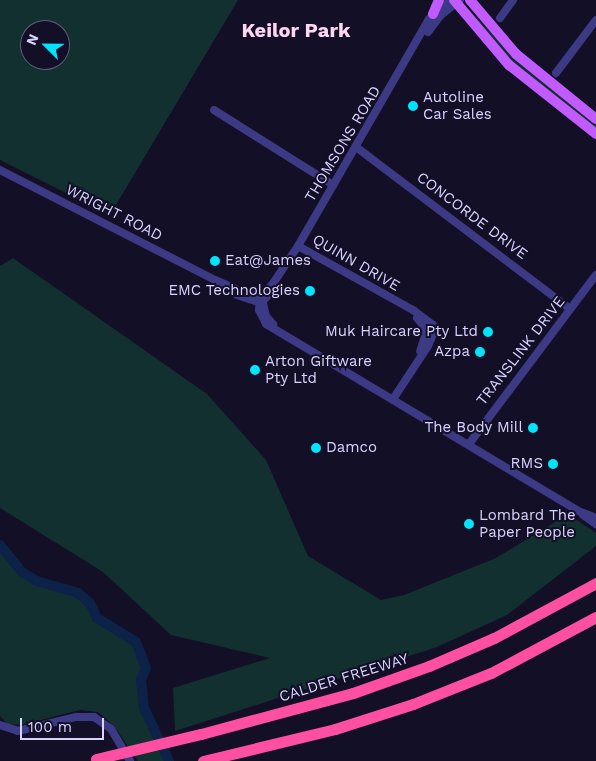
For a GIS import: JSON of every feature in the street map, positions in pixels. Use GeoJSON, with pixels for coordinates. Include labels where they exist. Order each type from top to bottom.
{"type":"FeatureCollection","features":[{"type":"Feature","properties":{"kind":"highway","name":"CALDER FREEWAY"},"geometry":{"type":"LineString","coordinates":[[91,760],[201,734],[344,696],[436,664],[494,638],[596,584]]}},
{"type":"Feature","properties":{"kind":"highway"},"geometry":{"type":"LineString","coordinates":[[491,673],[596,617]]}},
{"type":"Feature","properties":{"kind":"highway"},"geometry":{"type":"LineString","coordinates":[[208,760],[335,729],[491,673],[596,622]]}},
{"type":"Feature","properties":{"kind":"main road"},"geometry":{"type":"LineString","coordinates":[[433,14],[439,0]]}},
{"type":"Feature","properties":{"kind":"main road"},"geometry":{"type":"LineString","coordinates":[[470,0],[516,54],[596,119]]}},
{"type":"Feature","properties":{"kind":"main road"},"geometry":{"type":"LineString","coordinates":[[455,1],[509,64],[596,134]]}},
{"type":"Feature","properties":{"kind":"street"},"geometry":{"type":"LineString","coordinates":[[500,18],[513,0]]}},
{"type":"Feature","properties":{"kind":"street","name":"THOMSONS ROAD"},"geometry":{"type":"LineString","coordinates":[[261,301],[273,292],[292,256],[417,45],[433,14],[455,1]]}},
{"type":"Feature","properties":{"kind":"street","name":"THOMSONS ROAD"},"geometry":{"type":"LineString","coordinates":[[417,45],[436,20],[455,1]]}},
{"type":"Feature","properties":{"kind":"street"},"geometry":{"type":"LineString","coordinates":[[556,73],[596,20]]}},
{"type":"Feature","properties":{"kind":"street"},"geometry":{"type":"LineString","coordinates":[[214,110],[335,183]]}},
{"type":"Feature","properties":{"kind":"street","name":"CONCORDE DRIVE"},"geometry":{"type":"LineString","coordinates":[[356,147],[570,309]]}},
{"type":"Feature","properties":{"kind":"street","name":"WRIGHT ROAD"},"geometry":{"type":"LineString","coordinates":[[0,170],[214,280],[261,301]]}},
{"type":"Feature","properties":{"kind":"street","name":"QUINN DRIVE"},"geometry":{"type":"LineString","coordinates":[[298,246],[400,305],[426,327],[427,336],[418,357],[393,399]]}},
{"type":"Feature","properties":{"kind":"street","name":"TRANSLINK DRIVE"},"geometry":{"type":"LineString","coordinates":[[469,444],[596,275]]}},
{"type":"Feature","properties":{"kind":"street"},"geometry":{"type":"LineString","coordinates":[[261,301],[266,324],[469,444],[596,524]]}},
{"type":"Feature","properties":{"kind":"street"},"geometry":{"type":"LineString","coordinates":[[578,511],[596,518]]}},
{"type":"Feature","properties":{"kind":"street"},"geometry":{"type":"LineString","coordinates":[[0,724],[18,731],[76,717],[94,717],[111,729],[130,761]]}},
{"type":"Feature","properties":{"kind":"green space"},"geometry":{"type":"Polygon","coordinates":[[[0,0],[238,0],[110,215],[0,160],[0,0]]]}},
{"type":"Feature","properties":{"kind":"green space"},"geometry":{"type":"Polygon","coordinates":[[[462,3],[521,63],[596,123],[596,131],[514,65],[462,3]]]}},
{"type":"Feature","properties":{"kind":"green space"},"geometry":{"type":"Polygon","coordinates":[[[13,258],[207,394],[266,460],[308,556],[381,600],[404,595],[496,558],[568,514],[596,533],[596,546],[507,615],[437,647],[175,731],[173,688],[270,658],[171,635],[103,572],[0,508],[0,266],[13,258]]]}},
{"type":"Feature","properties":{"kind":"green space"},"geometry":{"type":"Polygon","coordinates":[[[0,545],[22,572],[37,581],[78,593],[90,603],[97,618],[136,642],[146,668],[141,680],[144,708],[169,761],[138,761],[114,726],[98,712],[80,710],[21,725],[7,724],[0,716],[0,545]]]}},
{"type":"Feature","properties":{"kind":"waterway"},"geometry":{"type":"LineString","coordinates":[[0,545],[22,572],[37,581],[78,593],[90,603],[97,618],[136,642],[146,668],[141,680],[144,708],[169,761]]}},
{"type":"Feature","properties":{"kind":"place","name":"Autoline Car Sales"},"geometry":{"type":"Point","coordinates":[413,106]}},
{"type":"Feature","properties":{"kind":"place","name":"Eat@James"},"geometry":{"type":"Point","coordinates":[215,261]}},
{"type":"Feature","properties":{"kind":"place","name":"EMC Technologies"},"geometry":{"type":"Point","coordinates":[310,291]}},
{"type":"Feature","properties":{"kind":"place","name":"Muk Haircare Pty Ltd"},"geometry":{"type":"Point","coordinates":[488,332]}},
{"type":"Feature","properties":{"kind":"place","name":"Azpa"},"geometry":{"type":"Point","coordinates":[480,352]}},
{"type":"Feature","properties":{"kind":"place","name":"Arton Giftware Pty Ltd"},"geometry":{"type":"Point","coordinates":[255,370]}},
{"type":"Feature","properties":{"kind":"place","name":"The Body Mill"},"geometry":{"type":"Point","coordinates":[533,428]}},
{"type":"Feature","properties":{"kind":"place","name":"Damco"},"geometry":{"type":"Point","coordinates":[316,448]}},
{"type":"Feature","properties":{"kind":"place","name":"RMS"},"geometry":{"type":"Point","coordinates":[553,464]}},
{"type":"Feature","properties":{"kind":"place","name":"Lombard The Paper People"},"geometry":{"type":"Point","coordinates":[469,524]}},
{"type":"Feature","properties":{"kind":"district","name":"Keilor Park"},"geometry":{"type":"Point","coordinates":[296,30]}}]}
